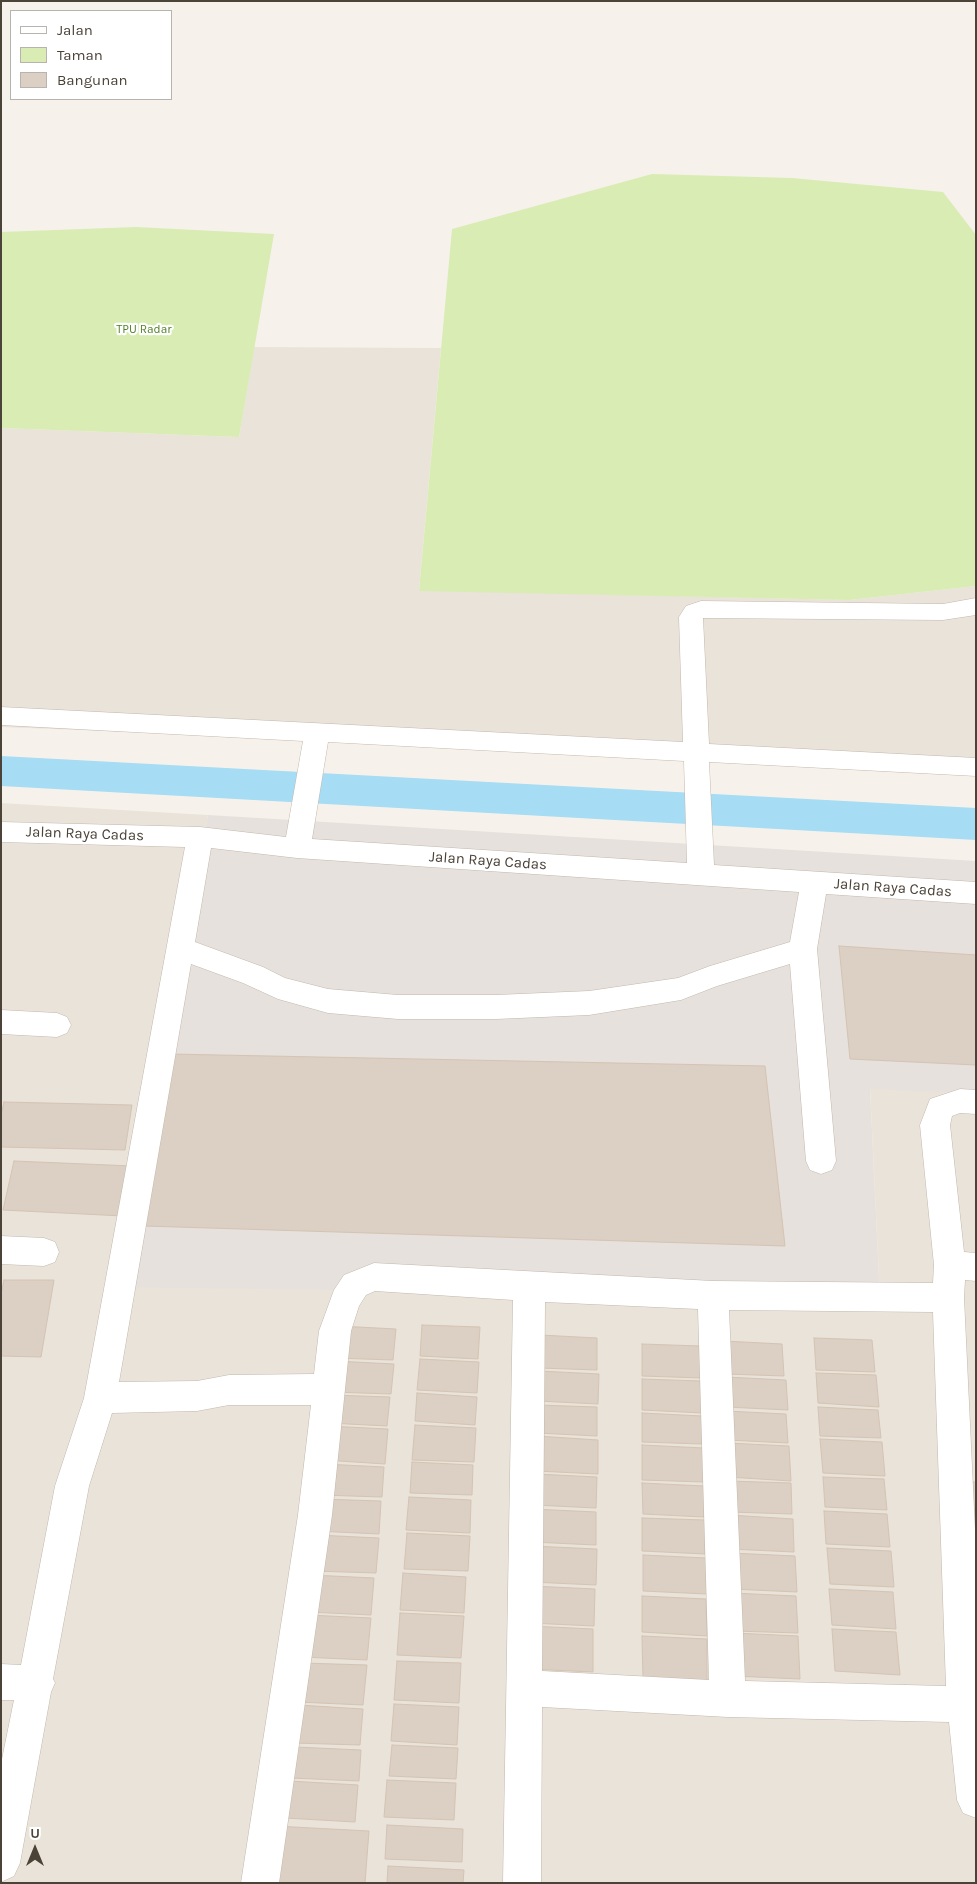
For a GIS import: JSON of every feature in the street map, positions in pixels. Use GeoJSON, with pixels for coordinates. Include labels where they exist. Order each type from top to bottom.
{"type":"FeatureCollection","features":[{"type":"Feature","properties":{"kind":"street"},"geometry":{"type":"LineString","coordinates":[[700,865],[691,617],[694,612],[701,609],[942,612],[969,609],[976,606]]}},
{"type":"Feature","properties":{"kind":"street"},"geometry":{"type":"LineString","coordinates":[[1,716],[697,761],[976,767]]}},
{"type":"Feature","properties":{"kind":"street"},"geometry":{"type":"LineString","coordinates":[[299,836],[316,737]]}},
{"type":"Feature","properties":{"kind":"street","name":"Jalan Raya Cadas"},"geometry":{"type":"LineString","coordinates":[[1,832],[200,838],[299,836],[700,865],[815,882],[976,893]]}},
{"type":"Feature","properties":{"kind":"street"},"geometry":{"type":"LineString","coordinates":[[1,1863],[37,1683],[72,1486],[100,1398],[182,949],[200,838]]}},
{"type":"Feature","properties":{"kind":"street"},"geometry":{"type":"LineString","coordinates":[[815,882],[807,915],[803,949],[821,1161]]}},
{"type":"Feature","properties":{"kind":"street"},"geometry":{"type":"LineString","coordinates":[[182,949],[252,975],[278,988],[328,1001],[398,1007],[496,1007],[589,1003],[652,995],[681,989],[710,977],[803,949]]}},
{"type":"Feature","properties":{"kind":"street"},"geometry":{"type":"LineString","coordinates":[[1,1022],[56,1025]]}},
{"type":"Feature","properties":{"kind":"street"},"geometry":{"type":"LineString","coordinates":[[976,1102],[960,1102],[940,1108],[935,1125],[963,1266],[948,1298],[965,1457],[970,1704],[976,1800]]}},
{"type":"Feature","properties":{"kind":"street"},"geometry":{"type":"LineString","coordinates":[[1,1250],[44,1252]]}},
{"type":"Feature","properties":{"kind":"street"},"geometry":{"type":"LineString","coordinates":[[260,1883],[315,1515],[335,1331],[344,1300],[355,1285],[374,1278],[529,1288],[713,1295],[948,1298]]}},
{"type":"Feature","properties":{"kind":"street"},"geometry":{"type":"LineString","coordinates":[[522,1883],[529,1288]]}},
{"type":"Feature","properties":{"kind":"street"},"geometry":{"type":"LineString","coordinates":[[713,1295],[728,1699]]}},
{"type":"Feature","properties":{"kind":"street"},"geometry":{"type":"LineString","coordinates":[[100,1398],[197,1396],[229,1390],[329,1389]]}},
{"type":"Feature","properties":{"kind":"street"},"geometry":{"type":"LineString","coordinates":[[1,1682],[37,1683]]}},
{"type":"Feature","properties":{"kind":"street"},"geometry":{"type":"LineString","coordinates":[[524,1688],[728,1699],[970,1704]]}},
{"type":"Feature","properties":{"kind":"shaded area"},"geometry":{"type":"Polygon","coordinates":[[[254,347],[441,348],[419,590],[849,600],[976,586],[976,764],[1,727],[1,428],[239,437],[254,347]]]}},
{"type":"Feature","properties":{"kind":"shaded area"},"geometry":{"type":"Polygon","coordinates":[[[1,803],[208,815],[121,1286],[880,1298],[870,1088],[976,1094],[976,1883],[1,1883],[1,803]]]}},
{"type":"Feature","properties":{"kind":"shaded area"},"geometry":{"type":"Polygon","coordinates":[[[208,815],[976,861],[976,1094],[870,1089],[880,1298],[121,1287],[208,815]]]}},
{"type":"Feature","properties":{"kind":"green space"},"geometry":{"type":"Polygon","coordinates":[[[652,174],[792,178],[943,192],[976,235],[976,586],[849,600],[419,591],[452,229],[652,174]]]}},
{"type":"Feature","properties":{"kind":"green space","name":"TPU Radar"},"geometry":{"type":"Polygon","coordinates":[[[136,227],[274,234],[239,437],[1,428],[1,232],[136,227]]]}},
{"type":"Feature","properties":{"kind":"building"},"geometry":{"type":"Polygon","coordinates":[[[839,946],[976,955],[976,1065],[850,1059],[839,946]]]}},
{"type":"Feature","properties":{"kind":"building"},"geometry":{"type":"Polygon","coordinates":[[[169,1054],[765,1066],[785,1246],[145,1226],[169,1054]]]}},
{"type":"Feature","properties":{"kind":"building"},"geometry":{"type":"Polygon","coordinates":[[[4,1102],[132,1105],[125,1150],[1,1147],[1,1115],[4,1102]]]}},
{"type":"Feature","properties":{"kind":"building"},"geometry":{"type":"Polygon","coordinates":[[[14,1161],[132,1166],[123,1216],[3,1210],[14,1161]]]}},
{"type":"Feature","properties":{"kind":"building"},"geometry":{"type":"Polygon","coordinates":[[[4,1280],[54,1280],[41,1357],[1,1356],[1,1294],[4,1280]]]}},
{"type":"Feature","properties":{"kind":"building"},"geometry":{"type":"Polygon","coordinates":[[[422,1325],[480,1327],[478,1359],[420,1356],[422,1325]]]}},
{"type":"Feature","properties":{"kind":"building"},"geometry":{"type":"Polygon","coordinates":[[[338,1326],[396,1329],[393,1360],[334,1358],[338,1326]]]}},
{"type":"Feature","properties":{"kind":"building"},"geometry":{"type":"Polygon","coordinates":[[[540,1335],[597,1338],[597,1370],[539,1368],[540,1335]]]}},
{"type":"Feature","properties":{"kind":"building"},"geometry":{"type":"Polygon","coordinates":[[[814,1338],[872,1340],[875,1372],[816,1370],[814,1338]]]}},
{"type":"Feature","properties":{"kind":"building"},"geometry":{"type":"Polygon","coordinates":[[[724,1341],[782,1344],[784,1376],[725,1374],[724,1341]]]}},
{"type":"Feature","properties":{"kind":"building"},"geometry":{"type":"Polygon","coordinates":[[[642,1344],[700,1346],[701,1378],[642,1376],[642,1344]]]}},
{"type":"Feature","properties":{"kind":"building"},"geometry":{"type":"Polygon","coordinates":[[[420,1359],[479,1362],[477,1393],[417,1390],[420,1359]]]}},
{"type":"Feature","properties":{"kind":"building"},"geometry":{"type":"Polygon","coordinates":[[[334,1361],[394,1364],[391,1394],[331,1392],[334,1361]]]}},
{"type":"Feature","properties":{"kind":"building"},"geometry":{"type":"Polygon","coordinates":[[[539,1371],[599,1374],[598,1404],[538,1401],[539,1371]]]}},
{"type":"Feature","properties":{"kind":"building"},"geometry":{"type":"Polygon","coordinates":[[[816,1373],[876,1375],[879,1407],[818,1403],[816,1373]]]}},
{"type":"Feature","properties":{"kind":"building"},"geometry":{"type":"Polygon","coordinates":[[[725,1377],[786,1380],[788,1410],[726,1407],[725,1377]]]}},
{"type":"Feature","properties":{"kind":"building"},"geometry":{"type":"Polygon","coordinates":[[[642,1379],[702,1381],[703,1413],[642,1410],[642,1379]]]}},
{"type":"Feature","properties":{"kind":"building"},"geometry":{"type":"Polygon","coordinates":[[[417,1393],[477,1397],[475,1425],[415,1421],[417,1393]]]}},
{"type":"Feature","properties":{"kind":"building"},"geometry":{"type":"Polygon","coordinates":[[[331,1395],[390,1397],[387,1426],[328,1423],[331,1395]]]}},
{"type":"Feature","properties":{"kind":"building"},"geometry":{"type":"Polygon","coordinates":[[[537,1405],[597,1407],[597,1436],[537,1433],[537,1405]]]}},
{"type":"Feature","properties":{"kind":"building"},"geometry":{"type":"Polygon","coordinates":[[[818,1407],[878,1410],[881,1438],[820,1436],[818,1407]]]}},
{"type":"Feature","properties":{"kind":"building"},"geometry":{"type":"Polygon","coordinates":[[[726,1411],[786,1414],[788,1443],[727,1440],[726,1411]]]}},
{"type":"Feature","properties":{"kind":"building"},"geometry":{"type":"Polygon","coordinates":[[[642,1413],[702,1416],[702,1444],[642,1442],[642,1413]]]}},
{"type":"Feature","properties":{"kind":"building"},"geometry":{"type":"Polygon","coordinates":[[[415,1425],[476,1428],[474,1462],[412,1460],[415,1425]]]}},
{"type":"Feature","properties":{"kind":"building"},"geometry":{"type":"Polygon","coordinates":[[[327,1426],[388,1429],[385,1464],[324,1460],[327,1426]]]}},
{"type":"Feature","properties":{"kind":"building"},"geometry":{"type":"Polygon","coordinates":[[[537,1436],[598,1440],[598,1474],[536,1471],[537,1436]]]}},
{"type":"Feature","properties":{"kind":"building"},"geometry":{"type":"Polygon","coordinates":[[[820,1439],[882,1442],[885,1476],[823,1473],[820,1439]]]}},
{"type":"Feature","properties":{"kind":"building"},"geometry":{"type":"Polygon","coordinates":[[[727,1443],[789,1446],[791,1481],[728,1477],[727,1443]]]}},
{"type":"Feature","properties":{"kind":"building"},"geometry":{"type":"Polygon","coordinates":[[[642,1445],[704,1448],[704,1482],[642,1480],[642,1445]]]}},
{"type":"Feature","properties":{"kind":"building"},"geometry":{"type":"Polygon","coordinates":[[[412,1462],[473,1465],[472,1495],[410,1493],[412,1462]]]}},
{"type":"Feature","properties":{"kind":"building"},"geometry":{"type":"Polygon","coordinates":[[[324,1464],[384,1467],[382,1497],[320,1495],[324,1464]]]}},
{"type":"Feature","properties":{"kind":"building"},"geometry":{"type":"Polygon","coordinates":[[[536,1474],[597,1477],[596,1508],[534,1505],[536,1474]]]}},
{"type":"Feature","properties":{"kind":"building"},"geometry":{"type":"Polygon","coordinates":[[[823,1477],[884,1479],[887,1510],[825,1507],[823,1477]]]}},
{"type":"Feature","properties":{"kind":"building"},"geometry":{"type":"Polygon","coordinates":[[[729,1481],[791,1483],[792,1514],[730,1512],[729,1481]]]}},
{"type":"Feature","properties":{"kind":"building"},"geometry":{"type":"Polygon","coordinates":[[[970,1482],[976,1482],[976,1524],[970,1482]]]}},
{"type":"Feature","properties":{"kind":"building"},"geometry":{"type":"Polygon","coordinates":[[[642,1483],[704,1486],[704,1517],[643,1514],[642,1483]]]}},
{"type":"Feature","properties":{"kind":"building"},"geometry":{"type":"Polygon","coordinates":[[[409,1497],[471,1500],[470,1533],[406,1530],[409,1497]]]}},
{"type":"Feature","properties":{"kind":"building"},"geometry":{"type":"Polygon","coordinates":[[[319,1499],[381,1501],[379,1534],[316,1531],[319,1499]]]}},
{"type":"Feature","properties":{"kind":"building"},"geometry":{"type":"Polygon","coordinates":[[[533,1509],[596,1512],[596,1545],[532,1542],[533,1509]]]}},
{"type":"Feature","properties":{"kind":"building"},"geometry":{"type":"Polygon","coordinates":[[[824,1511],[887,1514],[890,1547],[826,1544],[824,1511]]]}},
{"type":"Feature","properties":{"kind":"building"},"geometry":{"type":"Polygon","coordinates":[[[729,1515],[793,1519],[794,1552],[730,1549],[729,1515]]]}},
{"type":"Feature","properties":{"kind":"building"},"geometry":{"type":"Polygon","coordinates":[[[642,1518],[705,1520],[705,1554],[642,1551],[642,1518]]]}},
{"type":"Feature","properties":{"kind":"building"},"geometry":{"type":"Polygon","coordinates":[[[407,1533],[470,1536],[468,1571],[404,1569],[407,1533]]]}},
{"type":"Feature","properties":{"kind":"building"},"geometry":{"type":"Polygon","coordinates":[[[316,1535],[379,1538],[376,1573],[313,1571],[316,1535]]]}},
{"type":"Feature","properties":{"kind":"building"},"geometry":{"type":"Polygon","coordinates":[[[532,1546],[597,1549],[596,1585],[531,1582],[532,1546]]]}},
{"type":"Feature","properties":{"kind":"building"},"geometry":{"type":"Polygon","coordinates":[[[827,1548],[891,1551],[894,1587],[830,1584],[827,1548]]]}},
{"type":"Feature","properties":{"kind":"building"},"geometry":{"type":"Polygon","coordinates":[[[731,1553],[795,1556],[797,1592],[732,1589],[731,1553]]]}},
{"type":"Feature","properties":{"kind":"building"},"geometry":{"type":"Polygon","coordinates":[[[643,1555],[706,1558],[707,1594],[643,1591],[643,1555]]]}},
{"type":"Feature","properties":{"kind":"building"},"geometry":{"type":"Polygon","coordinates":[[[403,1573],[466,1577],[464,1613],[400,1610],[403,1573]]]}},
{"type":"Feature","properties":{"kind":"building"},"geometry":{"type":"Polygon","coordinates":[[[311,1575],[374,1578],[371,1615],[308,1612],[311,1575]]]}},
{"type":"Feature","properties":{"kind":"building"},"geometry":{"type":"Polygon","coordinates":[[[531,1586],[595,1589],[594,1626],[530,1623],[531,1586]]]}},
{"type":"Feature","properties":{"kind":"building"},"geometry":{"type":"Polygon","coordinates":[[[829,1589],[893,1592],[896,1629],[832,1625],[829,1589]]]}},
{"type":"Feature","properties":{"kind":"building"},"geometry":{"type":"Polygon","coordinates":[[[732,1593],[796,1596],[798,1633],[734,1631],[732,1593]]]}},
{"type":"Feature","properties":{"kind":"building"},"geometry":{"type":"Polygon","coordinates":[[[642,1596],[706,1599],[707,1636],[642,1632],[642,1596]]]}},
{"type":"Feature","properties":{"kind":"building"},"geometry":{"type":"Polygon","coordinates":[[[400,1613],[464,1616],[461,1658],[397,1655],[400,1613]]]}},
{"type":"Feature","properties":{"kind":"building"},"geometry":{"type":"Polygon","coordinates":[[[307,1615],[371,1618],[367,1660],[303,1657],[307,1615]]]}},
{"type":"Feature","properties":{"kind":"building"},"geometry":{"type":"Polygon","coordinates":[[[530,1626],[593,1629],[593,1672],[529,1669],[530,1626]]]}},
{"type":"Feature","properties":{"kind":"building"},"geometry":{"type":"Polygon","coordinates":[[[832,1629],[896,1632],[900,1675],[835,1671],[832,1629]]]}},
{"type":"Feature","properties":{"kind":"building"},"geometry":{"type":"Polygon","coordinates":[[[734,1633],[798,1636],[800,1679],[734,1676],[734,1633]]]}},
{"type":"Feature","properties":{"kind":"building"},"geometry":{"type":"Polygon","coordinates":[[[642,1636],[707,1639],[707,1682],[643,1678],[642,1636]]]}},
{"type":"Feature","properties":{"kind":"building"},"geometry":{"type":"Polygon","coordinates":[[[397,1661],[461,1663],[459,1703],[394,1700],[397,1661]]]}},
{"type":"Feature","properties":{"kind":"building"},"geometry":{"type":"Polygon","coordinates":[[[302,1663],[367,1665],[363,1705],[298,1702],[302,1663]]]}},
{"type":"Feature","properties":{"kind":"building"},"geometry":{"type":"Polygon","coordinates":[[[394,1704],[459,1707],[457,1745],[391,1741],[394,1704]]]}},
{"type":"Feature","properties":{"kind":"building"},"geometry":{"type":"Polygon","coordinates":[[[298,1705],[363,1709],[360,1745],[294,1743],[298,1705]]]}},
{"type":"Feature","properties":{"kind":"building"},"geometry":{"type":"Polygon","coordinates":[[[392,1745],[458,1748],[456,1779],[389,1776],[392,1745]]]}},
{"type":"Feature","properties":{"kind":"building"},"geometry":{"type":"Polygon","coordinates":[[[295,1747],[361,1750],[359,1781],[291,1778],[295,1747]]]}},
{"type":"Feature","properties":{"kind":"building"},"geometry":{"type":"Polygon","coordinates":[[[387,1780],[456,1783],[454,1820],[384,1817],[387,1780]]]}},
{"type":"Feature","properties":{"kind":"building"},"geometry":{"type":"Polygon","coordinates":[[[289,1781],[358,1785],[355,1822],[285,1818],[289,1781]]]}},
{"type":"Feature","properties":{"kind":"building"},"geometry":{"type":"Polygon","coordinates":[[[387,1825],[463,1829],[462,1862],[385,1859],[387,1825]]]}},
{"type":"Feature","properties":{"kind":"building"},"geometry":{"type":"Polygon","coordinates":[[[274,1826],[369,1831],[365,1883],[268,1883],[274,1826]]]}},
{"type":"Feature","properties":{"kind":"building"},"geometry":{"type":"Polygon","coordinates":[[[388,1866],[464,1870],[463,1883],[387,1883],[388,1866]]]}},
{"type":"Feature","properties":{"kind":"waterway"},"geometry":{"type":"LineString","coordinates":[[1,771],[976,824]]}}]}
